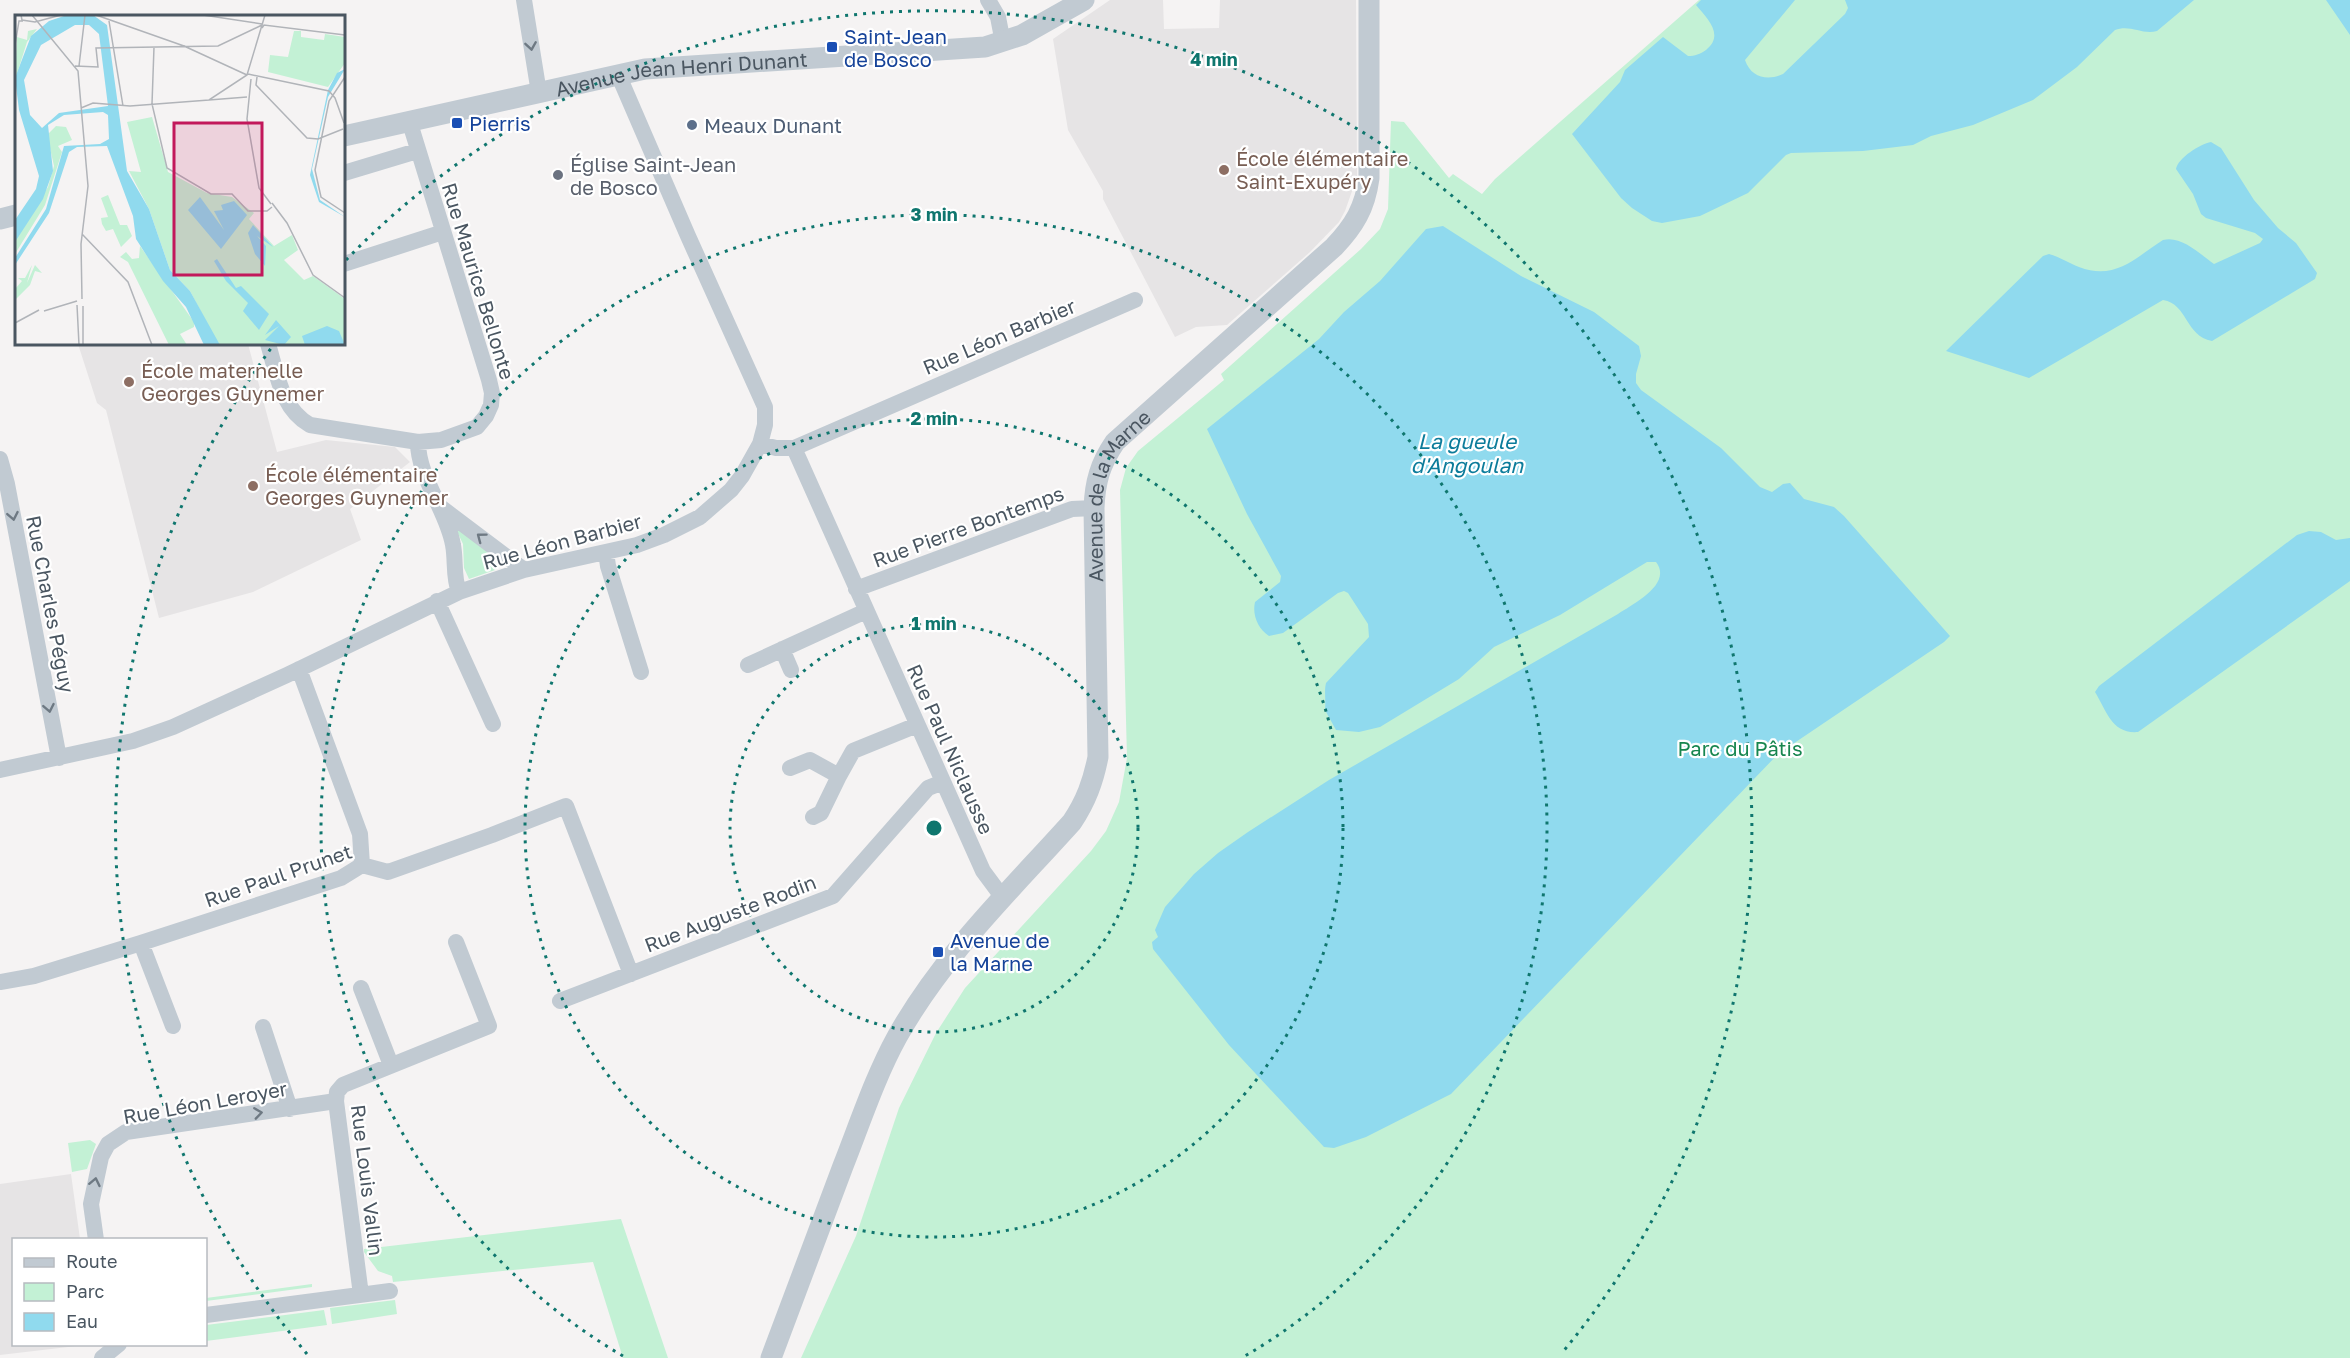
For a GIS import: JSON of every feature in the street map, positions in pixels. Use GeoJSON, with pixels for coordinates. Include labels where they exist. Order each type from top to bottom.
{"type":"FeatureCollection","features":[{"type":"Feature","properties":{"kind":"street"},"geometry":{"type":"LineString","coordinates":[[524,0],[539,93]]}},
{"type":"Feature","properties":{"kind":"street"},"geometry":{"type":"LineString","coordinates":[[987,0],[998,17],[1003,43]]}},
{"type":"Feature","properties":{"kind":"street","name":"Avenue Jean Henri Dunant"},"geometry":{"type":"LineString","coordinates":[[345,136],[645,69],[985,47],[1003,43],[1046,24],[1084,0]]}},
{"type":"Feature","properties":{"kind":"street","name":"Avenue de la Marne"},"geometry":{"type":"LineString","coordinates":[[771,1358],[854,1138],[878,1077],[897,1037],[921,999],[981,923],[1072,822],[1083,807],[1092,785],[1098,757],[1094,508],[1095,488],[1100,468],[1115,442],[1334,247],[1347,234],[1361,213],[1367,197],[1370,162],[1369,0]]}},
{"type":"Feature","properties":{"kind":"street"},"geometry":{"type":"LineString","coordinates":[[618,74],[687,236],[765,407],[765,425],[760,444]]}},
{"type":"Feature","properties":{"kind":"street","name":"Rue Maurice Bellonte"},"geometry":{"type":"LineString","coordinates":[[268,345],[286,402],[299,419],[310,425],[418,442],[441,440],[477,427],[486,416],[491,405],[492,393],[489,380],[409,120]]}},
{"type":"Feature","properties":{"kind":"street"},"geometry":{"type":"LineString","coordinates":[[345,173],[417,151]]}},
{"type":"Feature","properties":{"kind":"street"},"geometry":{"type":"LineString","coordinates":[[0,219],[15,215]]}},
{"type":"Feature","properties":{"kind":"street"},"geometry":{"type":"LineString","coordinates":[[345,264],[443,232]]}},
{"type":"Feature","properties":{"kind":"street","name":"Rue Léon Barbier"},"geometry":{"type":"LineString","coordinates":[[0,770],[133,741],[173,727],[459,592],[524,570],[637,545],[700,517],[731,490],[742,476],[760,444],[776,448],[794,448],[1135,300]]}},
{"type":"Feature","properties":{"kind":"street"},"geometry":{"type":"LineString","coordinates":[[418,442],[418,452],[453,542],[456,585],[459,592]]}},
{"type":"Feature","properties":{"kind":"street","name":"Rue Paul Niclausse"},"geometry":{"type":"LineString","coordinates":[[794,448],[983,871],[1003,898]]}},
{"type":"Feature","properties":{"kind":"street","name":"Rue Charles Péguy"},"geometry":{"type":"LineString","coordinates":[[0,459],[7,484],[59,758]]}},
{"type":"Feature","properties":{"kind":"street"},"geometry":{"type":"LineString","coordinates":[[438,505],[524,570]]}},
{"type":"Feature","properties":{"kind":"street","name":"Rue Pierre Bontemps"},"geometry":{"type":"LineString","coordinates":[[856,589],[1072,509],[1094,508]]}},
{"type":"Feature","properties":{"kind":"street"},"geometry":{"type":"LineString","coordinates":[[606,552],[608,566],[641,672]]}},
{"type":"Feature","properties":{"kind":"street"},"geometry":{"type":"LineString","coordinates":[[437,601],[494,724]]}},
{"type":"Feature","properties":{"kind":"street"},"geometry":{"type":"LineString","coordinates":[[748,665],[866,611]]}},
{"type":"Feature","properties":{"kind":"street"},"geometry":{"type":"LineString","coordinates":[[782,650],[791,670]]}},
{"type":"Feature","properties":{"kind":"street"},"geometry":{"type":"LineString","coordinates":[[299,669],[360,834],[362,865]]}},
{"type":"Feature","properties":{"kind":"street"},"geometry":{"type":"LineString","coordinates":[[813,817],[821,813],[854,751],[917,725]]}},
{"type":"Feature","properties":{"kind":"street"},"geometry":{"type":"LineString","coordinates":[[790,768],[810,760],[839,776]]}},
{"type":"Feature","properties":{"kind":"street","name":"Rue Auguste Rodin"},"geometry":{"type":"LineString","coordinates":[[560,1001],[833,896],[928,788],[943,782]]}},
{"type":"Feature","properties":{"kind":"street","name":"Rue Paul Prunet"},"geometry":{"type":"LineString","coordinates":[[0,982],[34,976],[141,943],[341,878],[362,865],[388,872],[492,836],[566,806],[631,974]]}},
{"type":"Feature","properties":{"kind":"street","name":"Rue Louis Vallin"},"geometry":{"type":"LineString","coordinates":[[361,1295],[336,1101],[337,1092],[343,1085],[489,1026],[456,942]]}},
{"type":"Feature","properties":{"kind":"street"},"geometry":{"type":"LineString","coordinates":[[141,943],[173,1026]]}},
{"type":"Feature","properties":{"kind":"street"},"geometry":{"type":"LineString","coordinates":[[360,988],[391,1065]]}},
{"type":"Feature","properties":{"kind":"street"},"geometry":{"type":"LineString","coordinates":[[263,1028],[290,1109]]}},
{"type":"Feature","properties":{"kind":"street","name":"Rue Léon Leroyer"},"geometry":{"type":"LineString","coordinates":[[96,1238],[92,1204],[101,1157],[108,1144],[126,1132],[336,1101]]}},
{"type":"Feature","properties":{"kind":"street"},"geometry":{"type":"LineString","coordinates":[[207,1315],[390,1292]]}},
{"type":"Feature","properties":{"kind":"shaded area","name":"École élémentaire Saint-Exupéry"},"geometry":{"type":"Polygon","coordinates":[[[1110,0],[1163,0],[1164,29],[1219,28],[1220,0],[1356,0],[1357,177],[1345,211],[1339,222],[1310,252],[1227,325],[1196,327],[1175,337],[1103,199],[1103,191],[1068,130],[1053,39],[1110,0]]]}},
{"type":"Feature","properties":{"kind":"shaded area","name":"École élémentaire Georges Guynemer"},"geometry":{"type":"Polygon","coordinates":[[[78,345],[248,345],[277,452],[326,440],[395,447],[410,462],[350,509],[361,540],[253,592],[159,618],[106,410],[97,403],[78,345]]]}},
{"type":"Feature","properties":{"kind":"shaded area"},"geometry":{"type":"Polygon","coordinates":[[[71,1174],[80,1238],[12,1238],[12,1346],[76,1346],[0,1355],[0,1184],[71,1174]]]}},
{"type":"Feature","properties":{"kind":"green space","name":"Parc du Pâtis"},"geometry":{"type":"Polygon","coordinates":[[[1699,0],[2350,0],[2350,1358],[801,1358],[856,1236],[899,1108],[936,1033],[965,988],[1091,851],[1106,831],[1119,802],[1127,758],[1120,490],[1126,468],[1138,451],[1224,380],[1221,374],[1361,249],[1380,229],[1388,209],[1391,121],[1404,122],[1449,178],[1453,174],[1482,194],[1495,179],[1699,0]]]}},
{"type":"Feature","properties":{"kind":"green space"},"geometry":{"type":"Polygon","coordinates":[[[454,525],[499,559],[495,570],[469,579],[464,568],[463,544],[454,525]]]}},
{"type":"Feature","properties":{"kind":"green space"},"geometry":{"type":"Polygon","coordinates":[[[90,1140],[96,1144],[87,1169],[72,1172],[68,1143],[90,1140]]]}},
{"type":"Feature","properties":{"kind":"green space"},"geometry":{"type":"Polygon","coordinates":[[[621,1219],[668,1358],[623,1358],[593,1262],[393,1282],[392,1276],[378,1271],[364,1252],[364,1249],[621,1219]]]}},
{"type":"Feature","properties":{"kind":"green space"},"geometry":{"type":"Polygon","coordinates":[[[312,1284],[312,1287],[207,1301],[207,1298],[312,1284]]]}},
{"type":"Feature","properties":{"kind":"green space"},"geometry":{"type":"Polygon","coordinates":[[[395,1300],[397,1314],[332,1324],[330,1308],[395,1300]]]}},
{"type":"Feature","properties":{"kind":"green space"},"geometry":{"type":"Polygon","coordinates":[[[324,1310],[327,1325],[207,1341],[207,1325],[324,1310]]]}},
{"type":"Feature","properties":{"kind":"water"},"geometry":{"type":"Polygon","coordinates":[[[1701,0],[1795,0],[1745,60],[1751,71],[1761,76],[1772,77],[1783,74],[1845,14],[1848,8],[1845,0],[2194,0],[2157,31],[2146,32],[2126,28],[2115,30],[2077,67],[2033,100],[1973,125],[1931,136],[1913,145],[1863,151],[1791,153],[1786,155],[1748,193],[1700,216],[1662,223],[1652,221],[1621,198],[1572,134],[1620,82],[1625,70],[1663,37],[1688,56],[1706,50],[1714,38],[1714,33],[1709,21],[1696,5],[1701,0]]]}},
{"type":"Feature","properties":{"kind":"water"},"geometry":{"type":"Polygon","coordinates":[[[2326,0],[2350,0],[2350,35],[2326,0]]]}},
{"type":"Feature","properties":{"kind":"water"},"geometry":{"type":"Polygon","coordinates":[[[2211,142],[2221,148],[2254,200],[2278,228],[2296,243],[2317,273],[2315,279],[2212,341],[2196,333],[2177,307],[2163,300],[2029,378],[1946,351],[2043,256],[2049,254],[2079,267],[2092,271],[2103,271],[2124,266],[2163,240],[2177,240],[2214,264],[2260,243],[2263,239],[2255,233],[2206,218],[2201,214],[2193,194],[2176,169],[2181,160],[2190,152],[2211,142]]]}},
{"type":"Feature","properties":{"kind":"water","name":"La gueule d'Angoulan"},"geometry":{"type":"Polygon","coordinates":[[[1443,226],[1521,276],[1594,312],[1639,346],[1641,356],[1636,383],[1641,390],[1721,448],[1760,487],[1772,492],[1783,484],[1790,483],[1804,499],[1834,507],[1950,636],[1778,754],[1451,1094],[1366,1137],[1334,1148],[1324,1147],[1229,1045],[1153,949],[1152,942],[1158,937],[1155,930],[1165,907],[1194,874],[1218,853],[1248,832],[1329,780],[1618,614],[1649,592],[1659,578],[1660,570],[1656,562],[1647,562],[1560,615],[1494,647],[1459,679],[1380,727],[1359,732],[1336,730],[1325,710],[1326,683],[1369,637],[1368,624],[1348,593],[1344,591],[1338,593],[1283,633],[1269,636],[1259,626],[1254,612],[1255,602],[1280,582],[1281,576],[1247,514],[1207,429],[1319,339],[1344,312],[1380,281],[1426,229],[1443,226]]]}},
{"type":"Feature","properties":{"kind":"water"},"geometry":{"type":"Polygon","coordinates":[[[2309,531],[2321,532],[2336,540],[2350,538],[2350,581],[2138,732],[2122,729],[2111,720],[2095,692],[2099,686],[2297,535],[2309,531]]]}},
{"type":"Feature","properties":{"kind":"place","name":"Saint-Jean de Bosco"},"geometry":{"type":"Point","coordinates":[832,47]}},
{"type":"Feature","properties":{"kind":"place","name":"Pierris"},"geometry":{"type":"Point","coordinates":[457,123]}},
{"type":"Feature","properties":{"kind":"place","name":"Meaux Dunant"},"geometry":{"type":"Point","coordinates":[692,125]}},
{"type":"Feature","properties":{"kind":"place","name":"École élémentaire Saint-Exupéry"},"geometry":{"type":"Point","coordinates":[1224,170]}},
{"type":"Feature","properties":{"kind":"place","name":"Église Saint-Jean de Bosco"},"geometry":{"type":"Point","coordinates":[558,175]}},
{"type":"Feature","properties":{"kind":"place","name":"École maternelle Georges Guynemer"},"geometry":{"type":"Point","coordinates":[129,382]}},
{"type":"Feature","properties":{"kind":"place","name":"École élémentaire Georges Guynemer"},"geometry":{"type":"Point","coordinates":[253,486]}},
{"type":"Feature","properties":{"kind":"place","name":"Avenue de la Marne"},"geometry":{"type":"Point","coordinates":[938,952]}}]}
